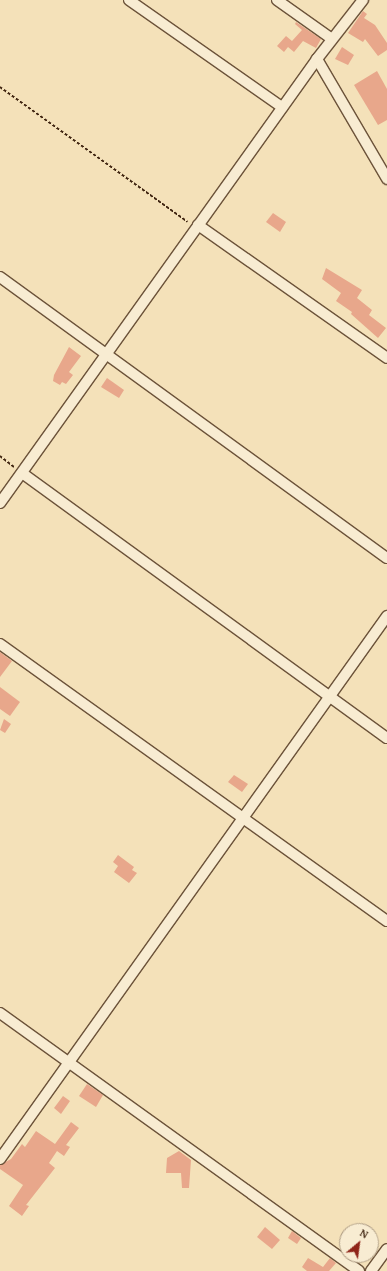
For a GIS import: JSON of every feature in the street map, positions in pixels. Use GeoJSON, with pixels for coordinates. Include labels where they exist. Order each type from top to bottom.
{"type":"FeatureCollection","features":[{"type":"Feature","properties":{"kind":"street"},"geometry":{"type":"LineString","coordinates":[[129,0],[282,107]]}},
{"type":"Feature","properties":{"kind":"street"},"geometry":{"type":"LineString","coordinates":[[277,0],[332,39]]}},
{"type":"Feature","properties":{"kind":"street"},"geometry":{"type":"LineString","coordinates":[[0,503],[107,355],[193,224],[363,0]]}},
{"type":"Feature","properties":{"kind":"street"},"geometry":{"type":"LineString","coordinates":[[317,60],[387,179]]}},
{"type":"Feature","properties":{"kind":"street"},"geometry":{"type":"LineString","coordinates":[[193,224],[387,358]]}},
{"type":"Feature","properties":{"kind":"street"},"geometry":{"type":"LineString","coordinates":[[0,277],[387,558]]}},
{"type":"Feature","properties":{"kind":"street"},"geometry":{"type":"LineString","coordinates":[[22,473],[387,738]]}},
{"type":"Feature","properties":{"kind":"street"},"geometry":{"type":"LineString","coordinates":[[0,1159],[70,1063],[387,616]]}},
{"type":"Feature","properties":{"kind":"street"},"geometry":{"type":"LineString","coordinates":[[0,644],[244,816],[387,921]]}},
{"type":"Feature","properties":{"kind":"street"},"geometry":{"type":"LineString","coordinates":[[0,1013],[359,1271]]}},
{"type":"Feature","properties":{"kind":"street"},"geometry":{"type":"LineString","coordinates":[[371,1271],[387,1250]]}},
{"type":"Feature","properties":{"kind":"path"},"geometry":{"type":"LineString","coordinates":[[0,87],[193,224]]}},
{"type":"Feature","properties":{"kind":"path"},"geometry":{"type":"LineString","coordinates":[[0,456],[22,473]]}},
{"type":"Feature","properties":{"kind":"building"},"geometry":{"type":"Polygon","coordinates":[[[363,11],[367,14],[364,18],[375,25],[387,43],[387,50],[378,56],[365,39],[363,42],[348,33],[363,11]]]}},
{"type":"Feature","properties":{"kind":"building"},"geometry":{"type":"Polygon","coordinates":[[[296,22],[321,39],[316,48],[303,41],[294,52],[288,47],[284,52],[277,46],[286,36],[292,41],[302,30],[295,24],[296,22]]]}},
{"type":"Feature","properties":{"kind":"building"},"geometry":{"type":"Polygon","coordinates":[[[342,47],[354,55],[348,65],[335,59],[342,47]]]}},
{"type":"Feature","properties":{"kind":"building"},"geometry":{"type":"Polygon","coordinates":[[[377,71],[387,89],[387,120],[378,125],[354,85],[377,71]]]}},
{"type":"Feature","properties":{"kind":"building"},"geometry":{"type":"Polygon","coordinates":[[[273,213],[286,222],[280,232],[266,222],[273,213]]]}},
{"type":"Feature","properties":{"kind":"building"},"geometry":{"type":"Polygon","coordinates":[[[326,268],[362,290],[357,298],[372,310],[369,315],[386,328],[378,338],[351,314],[352,312],[336,301],[341,293],[322,279],[326,268]]]}},
{"type":"Feature","properties":{"kind":"building"},"geometry":{"type":"Polygon","coordinates":[[[69,347],[81,356],[69,372],[73,375],[66,384],[62,382],[60,385],[53,381],[54,375],[69,347]]]}},
{"type":"Feature","properties":{"kind":"building"},"geometry":{"type":"Polygon","coordinates":[[[107,378],[124,390],[119,398],[101,387],[107,378]]]}},
{"type":"Feature","properties":{"kind":"building"},"geometry":{"type":"Polygon","coordinates":[[[0,652],[12,661],[0,677],[0,652]]]}},
{"type":"Feature","properties":{"kind":"building"},"geometry":{"type":"Polygon","coordinates":[[[0,687],[20,702],[10,716],[0,709],[0,687]]]}},
{"type":"Feature","properties":{"kind":"building"},"geometry":{"type":"Polygon","coordinates":[[[4,719],[11,724],[5,733],[0,730],[4,719]]]}},
{"type":"Feature","properties":{"kind":"building"},"geometry":{"type":"Polygon","coordinates":[[[234,775],[248,784],[242,792],[228,782],[234,775]]]}},
{"type":"Feature","properties":{"kind":"building"},"geometry":{"type":"Polygon","coordinates":[[[118,855],[134,867],[132,870],[137,873],[129,883],[114,872],[118,866],[113,862],[118,855]]]}},
{"type":"Feature","properties":{"kind":"building"},"geometry":{"type":"Polygon","coordinates":[[[87,1084],[103,1095],[96,1107],[79,1096],[87,1084]]]}},
{"type":"Feature","properties":{"kind":"building"},"geometry":{"type":"Polygon","coordinates":[[[63,1096],[70,1101],[61,1114],[54,1108],[63,1096]]]}},
{"type":"Feature","properties":{"kind":"building"},"geometry":{"type":"Polygon","coordinates":[[[71,1122],[79,1128],[66,1145],[70,1147],[64,1156],[57,1151],[49,1163],[55,1168],[26,1205],[29,1206],[22,1216],[9,1206],[23,1185],[0,1169],[0,1165],[11,1159],[22,1144],[25,1147],[36,1131],[55,1144],[71,1122]]]}},
{"type":"Feature","properties":{"kind":"building"},"geometry":{"type":"Polygon","coordinates":[[[179,1151],[191,1160],[189,1188],[182,1188],[181,1173],[166,1173],[167,1158],[179,1151]]]}},
{"type":"Feature","properties":{"kind":"building"},"geometry":{"type":"Polygon","coordinates":[[[265,1227],[280,1240],[272,1249],[257,1237],[265,1227]]]}},
{"type":"Feature","properties":{"kind":"building"},"geometry":{"type":"Polygon","coordinates":[[[292,1231],[301,1238],[297,1244],[288,1238],[292,1231]]]}},
{"type":"Feature","properties":{"kind":"building"},"geometry":{"type":"Polygon","coordinates":[[[308,1258],[323,1267],[330,1258],[336,1263],[329,1271],[307,1271],[302,1267],[308,1258]]]}}]}
